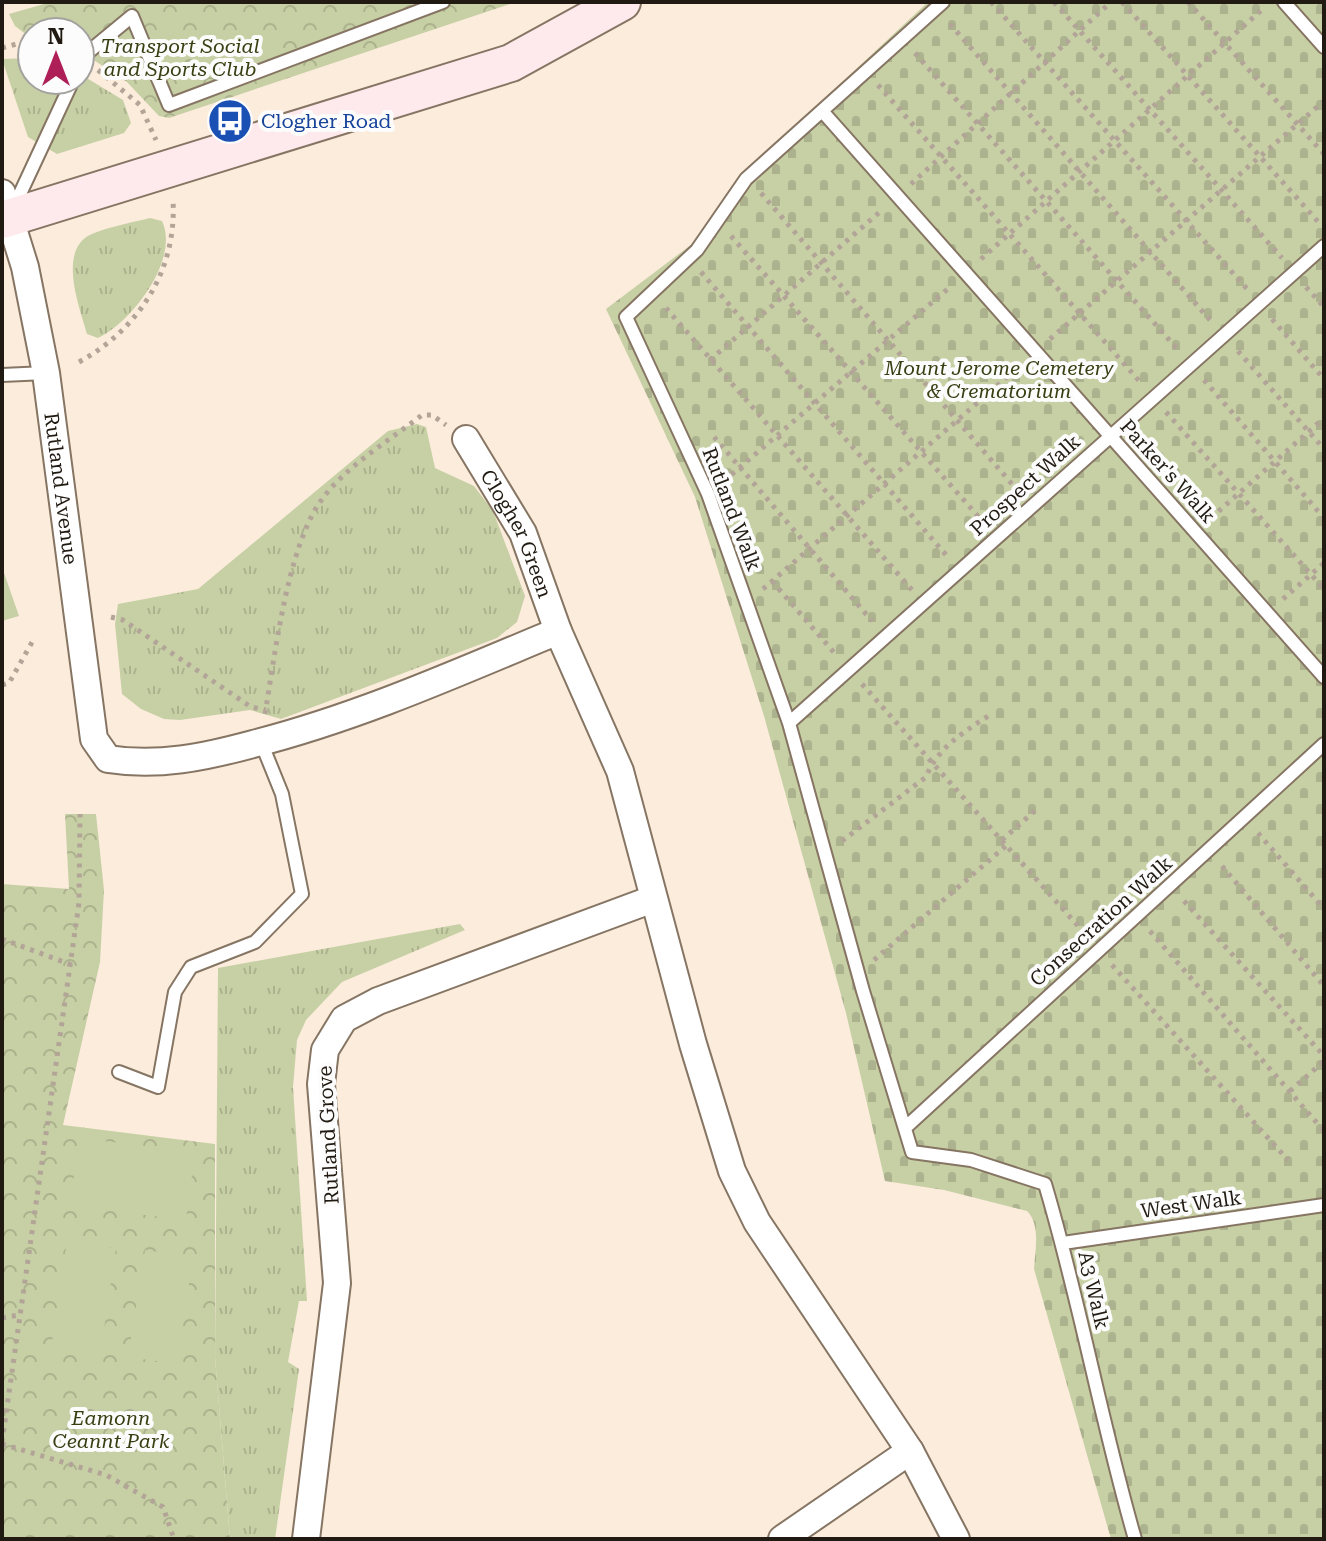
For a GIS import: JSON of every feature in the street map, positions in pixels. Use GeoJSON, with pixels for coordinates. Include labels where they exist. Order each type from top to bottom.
{"type":"FeatureCollection","features":[{"type":"Feature","properties":{"kind":"street"},"geometry":{"type":"LineString","coordinates":[[4,210],[511,63],[622,2]]}},
{"type":"Feature","properties":{"kind":"street","name":"Rutland Avenue"},"geometry":{"type":"LineString","coordinates":[[4,210],[25,267],[46,373],[94,739],[108,759],[133,763],[197,759],[261,742]]}},
{"type":"Feature","properties":{"kind":"street","name":"Clogher Green"},"geometry":{"type":"LineString","coordinates":[[466,439],[523,533],[558,631]]}},
{"type":"Feature","properties":{"kind":"street"},"geometry":{"type":"LineString","coordinates":[[261,742],[344,719],[558,631],[620,771],[653,899],[732,1171],[757,1222],[910,1451],[956,1539]]}},
{"type":"Feature","properties":{"kind":"street","name":"Rutland Grove"},"geometry":{"type":"LineString","coordinates":[[306,1539],[337,1283],[321,1084],[325,1050],[344,1019],[378,1001],[653,899]]}},
{"type":"Feature","properties":{"kind":"street"},"geometry":{"type":"LineString","coordinates":[[782,1539],[910,1451]]}},
{"type":"Feature","properties":{"kind":"lane"},"geometry":{"type":"LineString","coordinates":[[96,49],[132,16],[169,105],[443,2]]}},
{"type":"Feature","properties":{"kind":"lane"},"geometry":{"type":"LineString","coordinates":[[1284,2],[1324,47]]}},
{"type":"Feature","properties":{"kind":"lane","name":"Rutland Walk"},"geometry":{"type":"LineString","coordinates":[[912,1152],[858,973],[789,723],[708,494],[626,317],[689,258],[748,177],[939,5]]}},
{"type":"Feature","properties":{"kind":"lane"},"geometry":{"type":"LineString","coordinates":[[4,210],[65,96]]}},
{"type":"Feature","properties":{"kind":"lane","name":"Parker's Walk"},"geometry":{"type":"LineString","coordinates":[[823,112],[1324,677]]}},
{"type":"Feature","properties":{"kind":"lane","name":"Prospect Walk"},"geometry":{"type":"LineString","coordinates":[[789,723],[1324,246]]}},
{"type":"Feature","properties":{"kind":"lane"},"geometry":{"type":"LineString","coordinates":[[2,375],[46,373]]}},
{"type":"Feature","properties":{"kind":"lane"},"geometry":{"type":"LineString","coordinates":[[119,1072],[158,1087],[175,992],[191,967],[255,942],[302,894],[282,794],[261,742]]}},
{"type":"Feature","properties":{"kind":"lane","name":"Consecration Walk"},"geometry":{"type":"LineString","coordinates":[[905,1128],[1324,744]]}},
{"type":"Feature","properties":{"kind":"lane","name":"A3 Walk"},"geometry":{"type":"LineString","coordinates":[[912,1152],[971,1160],[1045,1184],[1063,1243],[1108,1447],[1135,1539]]}},
{"type":"Feature","properties":{"kind":"lane","name":"West Walk"},"geometry":{"type":"LineString","coordinates":[[1063,1243],[1324,1205]]}},
{"type":"Feature","properties":{"kind":"path"},"geometry":{"type":"LineString","coordinates":[[991,2],[1324,379]]}},
{"type":"Feature","properties":{"kind":"path"},"geometry":{"type":"LineString","coordinates":[[1054,2],[1324,307]]}},
{"type":"Feature","properties":{"kind":"path"},"geometry":{"type":"LineString","coordinates":[[1122,2],[1324,229]]}},
{"type":"Feature","properties":{"kind":"path"},"geometry":{"type":"LineString","coordinates":[[1188,2],[1324,154]]}},
{"type":"Feature","properties":{"kind":"path"},"geometry":{"type":"LineString","coordinates":[[708,494],[816,405],[1271,2]]}},
{"type":"Feature","properties":{"kind":"path"},"geometry":{"type":"LineString","coordinates":[[939,5],[1324,449]]}},
{"type":"Feature","properties":{"kind":"path"},"geometry":{"type":"LineString","coordinates":[[903,39],[1324,518]]}},
{"type":"Feature","properties":{"kind":"path"},"geometry":{"type":"LineString","coordinates":[[96,72],[118,84],[140,105],[157,141]]}},
{"type":"Feature","properties":{"kind":"path"},"geometry":{"type":"LineString","coordinates":[[867,72],[1324,589]]}},
{"type":"Feature","properties":{"kind":"path"},"geometry":{"type":"LineString","coordinates":[[748,177],[1032,507]]}},
{"type":"Feature","properties":{"kind":"path"},"geometry":{"type":"LineString","coordinates":[[79,362],[127,328],[156,288],[169,251],[173,200]]}},
{"type":"Feature","properties":{"kind":"path"},"geometry":{"type":"LineString","coordinates":[[717,221],[997,538]]}},
{"type":"Feature","properties":{"kind":"path"},"geometry":{"type":"LineString","coordinates":[[689,258],[960,571]]}},
{"type":"Feature","properties":{"kind":"path"},"geometry":{"type":"LineString","coordinates":[[652,292],[923,603]]}},
{"type":"Feature","properties":{"kind":"path"},"geometry":{"type":"LineString","coordinates":[[261,742],[302,540],[320,501],[349,472],[422,415],[432,415],[466,439]]}},
{"type":"Feature","properties":{"kind":"path"},"geometry":{"type":"LineString","coordinates":[[1195,532],[1324,418]]}},
{"type":"Feature","properties":{"kind":"path"},"geometry":{"type":"LineString","coordinates":[[714,437],[886,637]]}},
{"type":"Feature","properties":{"kind":"path"},"geometry":{"type":"LineString","coordinates":[[1267,613],[1324,563]]}},
{"type":"Feature","properties":{"kind":"path"},"geometry":{"type":"LineString","coordinates":[[772,581],[1288,1160]]}},
{"type":"Feature","properties":{"kind":"path"},"geometry":{"type":"LineString","coordinates":[[111,617],[123,620],[251,707],[266,710]]}},
{"type":"Feature","properties":{"kind":"path"},"geometry":{"type":"LineString","coordinates":[[2,685],[9,683],[35,637]]}},
{"type":"Feature","properties":{"kind":"path"},"geometry":{"type":"LineString","coordinates":[[825,854],[926,777],[932,762],[950,741],[988,716]]}},
{"type":"Feature","properties":{"kind":"path"},"geometry":{"type":"LineString","coordinates":[[858,973],[1005,842],[1039,807]]}},
{"type":"Feature","properties":{"kind":"path"},"geometry":{"type":"LineString","coordinates":[[80,814],[79,903],[72,965],[2,1443],[106,1475],[163,1507],[174,1539]]}},
{"type":"Feature","properties":{"kind":"path"},"geometry":{"type":"LineString","coordinates":[[1245,817],[1324,909]]}},
{"type":"Feature","properties":{"kind":"path"},"geometry":{"type":"LineString","coordinates":[[1209,850],[1324,986]]}},
{"type":"Feature","properties":{"kind":"path"},"geometry":{"type":"LineString","coordinates":[[1170,885],[1324,1059],[1290,1091]]}},
{"type":"Feature","properties":{"kind":"path"},"geometry":{"type":"LineString","coordinates":[[1137,915],[1324,1131]]}},
{"type":"Feature","properties":{"kind":"path"},"geometry":{"type":"LineString","coordinates":[[2,939],[72,965]]}},
{"type":"Feature","properties":{"kind":"path"},"geometry":{"type":"LineString","coordinates":[[2,1318],[19,1315]]}},
{"type":"Feature","properties":{"kind":"green space","name":"Transport Social and Sports Club"},"geometry":{"type":"Polygon","coordinates":[[[51,2],[516,2],[169,118],[159,116],[127,82],[96,62],[96,16],[16,16],[16,27],[9,14],[51,2]]]}},
{"type":"Feature","properties":{"kind":"green space","name":"Mount Jerome Cemetery & Crematorium"},"geometry":{"type":"Polygon","coordinates":[[[928,2],[1324,2],[1324,1539],[1111,1539],[1034,1269],[1036,1238],[1031,1217],[1027,1211],[944,1190],[885,1181],[846,1013],[764,716],[695,497],[606,309],[692,244],[741,176],[928,2]]]}},
{"type":"Feature","properties":{"kind":"green space"},"geometry":{"type":"Polygon","coordinates":[[[2,59],[16,59],[16,96],[96,96],[96,84],[123,100],[131,123],[124,133],[57,154],[28,137],[2,59]]]}},
{"type":"Feature","properties":{"kind":"green space"},"geometry":{"type":"Polygon","coordinates":[[[150,218],[162,221],[166,236],[159,270],[150,288],[111,330],[98,338],[87,334],[74,284],[74,258],[78,247],[85,238],[98,232],[150,218]]]}},
{"type":"Feature","properties":{"kind":"green space"},"geometry":{"type":"Polygon","coordinates":[[[417,424],[426,427],[435,468],[474,486],[493,511],[525,596],[517,622],[497,638],[281,719],[250,710],[180,720],[164,719],[141,709],[122,694],[115,624],[118,604],[198,589],[388,431],[417,424]]]}},
{"type":"Feature","properties":{"kind":"green space"},"geometry":{"type":"Polygon","coordinates":[[[2,567],[19,616],[2,621],[2,567]]]}},
{"type":"Feature","properties":{"kind":"green space","name":"Eamonn Ceannt Park"},"geometry":{"type":"Polygon","coordinates":[[[65,814],[96,814],[104,890],[100,962],[63,1125],[215,1144],[215,1357],[230,1539],[2,1539],[2,884],[69,889],[65,814]]]}},
{"type":"Feature","properties":{"kind":"green space"},"geometry":{"type":"Polygon","coordinates":[[[460,924],[465,930],[342,982],[306,1020],[297,1040],[293,1087],[307,1301],[299,1301],[288,1362],[299,1369],[275,1539],[230,1539],[215,1357],[218,968],[460,924]]]}},
{"type":"Feature","properties":{"kind":"green space"},"geometry":{"type":"Polygon","coordinates":[[[79,1138],[195,1152],[186,1220],[70,1206],[79,1138]]]}},
{"type":"Feature","properties":{"kind":"green space"},"geometry":{"type":"Polygon","coordinates":[[[67,1241],[116,1248],[100,1356],[51,1349],[67,1241]]]}},
{"type":"Feature","properties":{"kind":"green space"},"geometry":{"type":"Polygon","coordinates":[[[145,1250],[193,1257],[177,1364],[128,1357],[145,1250]]]}},
{"type":"Feature","properties":{"kind":"place","name":"Clogher Road"},"geometry":{"type":"Point","coordinates":[230,121]}}]}
